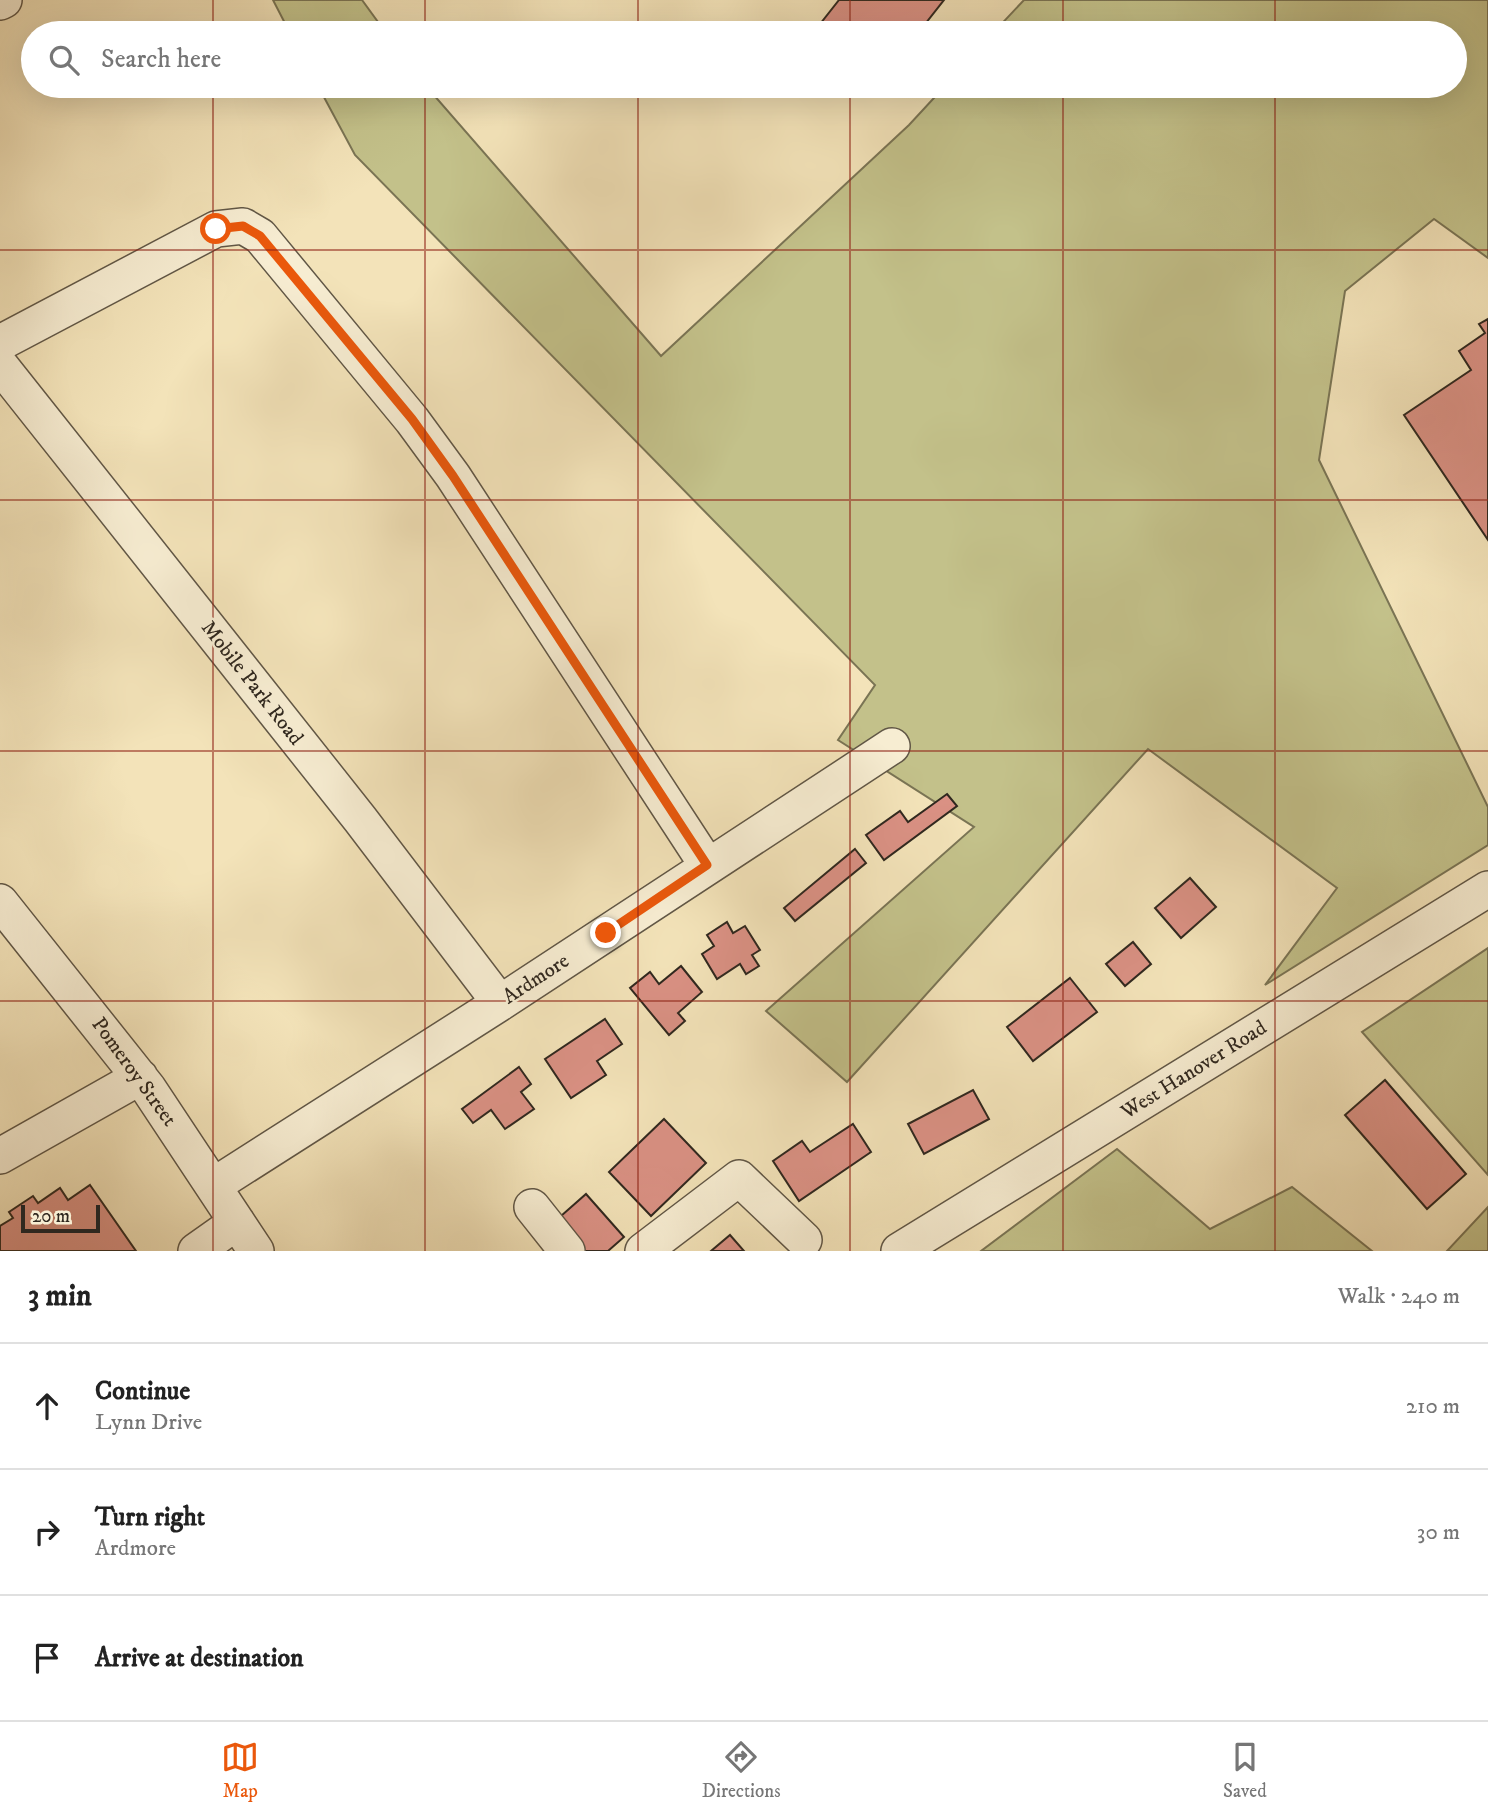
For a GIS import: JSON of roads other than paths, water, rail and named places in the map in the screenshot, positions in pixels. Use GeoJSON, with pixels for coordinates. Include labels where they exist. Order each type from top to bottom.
{"type":"FeatureCollection","features":[{"type":"Feature","properties":{"kind":"street"},"geometry":{"type":"LineString","coordinates":[[0,343],[216,229],[243,226],[260,236],[412,419],[453,476],[707,865]]}},
{"type":"Feature","properties":{"kind":"street","name":"Mobile Park Road"},"geometry":{"type":"LineString","coordinates":[[0,365],[360,819],[500,1003]]}},
{"type":"Feature","properties":{"kind":"street","name":"Ardmore"},"geometry":{"type":"LineString","coordinates":[[213,1186],[500,1003],[892,746]]}},
{"type":"Feature","properties":{"kind":"street","name":"West Hanover Road"},"geometry":{"type":"LineString","coordinates":[[899,1251],[1488,889]]}},
{"type":"Feature","properties":{"kind":"street","name":"Pomeroy Street"},"geometry":{"type":"LineString","coordinates":[[0,902],[141,1077],[256,1251]]}},
{"type":"Feature","properties":{"kind":"street"},"geometry":{"type":"LineString","coordinates":[[0,1156],[141,1077]]}},
{"type":"Feature","properties":{"kind":"street"},"geometry":{"type":"LineString","coordinates":[[643,1251],[739,1178],[803,1247]]}},
{"type":"Feature","properties":{"kind":"street"},"geometry":{"type":"LineString","coordinates":[[532,1207],[567,1251]]}},
{"type":"Feature","properties":{"kind":"street"},"geometry":{"type":"LineString","coordinates":[[196,1251],[237,1222]]}}]}
